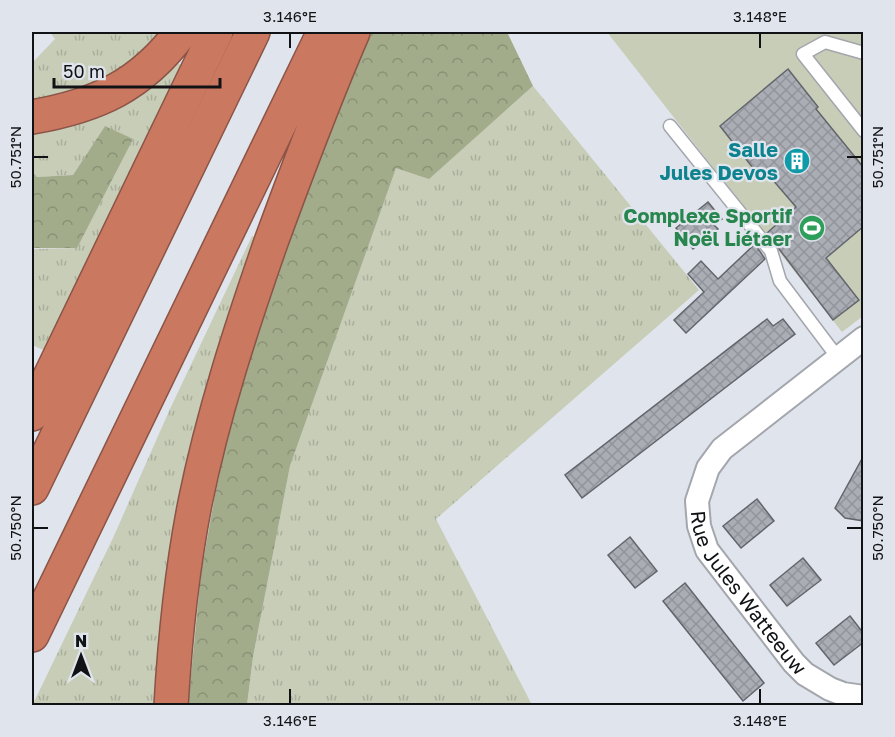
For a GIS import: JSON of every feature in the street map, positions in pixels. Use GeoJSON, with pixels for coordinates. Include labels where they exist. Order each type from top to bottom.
{"type":"FeatureCollection","features":[{"type":"Feature","properties":{"kind":"highway"},"geometry":{"type":"LineString","coordinates":[[32,117],[84,106],[108,95],[155,62],[181,32]]}},
{"type":"Feature","properties":{"kind":"highway"},"geometry":{"type":"LineString","coordinates":[[32,414],[216,32]]}},
{"type":"Feature","properties":{"kind":"highway"},"geometry":{"type":"LineString","coordinates":[[32,488],[253,32]]}},
{"type":"Feature","properties":{"kind":"highway"},"geometry":{"type":"LineString","coordinates":[[32,635],[324,32]]}},
{"type":"Feature","properties":{"kind":"highway"},"geometry":{"type":"LineString","coordinates":[[171,705],[190,534],[221,396],[254,292],[287,200],[353,32]]}},
{"type":"Feature","properties":{"kind":"street","name":"Rue Jules Watteeuw"},"geometry":{"type":"LineString","coordinates":[[864,338],[722,449],[704,478],[698,501],[702,538],[707,550],[794,663],[817,683],[843,694],[864,697]]}},
{"type":"Feature","properties":{"kind":"lane"},"geometry":{"type":"LineString","coordinates":[[864,53],[825,42],[803,54],[864,131]]}},
{"type":"Feature","properties":{"kind":"lane"},"geometry":{"type":"LineString","coordinates":[[670,126],[771,251],[780,281],[838,358]]}},
{"type":"Feature","properties":{"kind":"green space"},"geometry":{"type":"Polygon","coordinates":[[[50,32],[165,32],[135,59],[105,79],[72,93],[32,102],[32,63],[55,39],[50,32]]]}},
{"type":"Feature","properties":{"kind":"green space"},"geometry":{"type":"Polygon","coordinates":[[[368,32],[507,32],[533,86],[429,179],[396,168],[290,466],[253,657],[247,705],[188,706],[201,573],[231,420],[269,290],[368,32]]]}},
{"type":"Feature","properties":{"kind":"green space","name":"Complexe Sportif Noël Liétaer"},"geometry":{"type":"Polygon","coordinates":[[[607,32],[863,32],[863,316],[842,332],[607,32]]]}},
{"type":"Feature","properties":{"kind":"green space"},"geometry":{"type":"Polygon","coordinates":[[[174,60],[183,67],[46,351],[32,345],[32,249],[77,248],[105,126],[73,175],[37,177],[32,171],[32,128],[174,60]]]}},
{"type":"Feature","properties":{"kind":"green space"},"geometry":{"type":"Polygon","coordinates":[[[533,86],[699,290],[436,519],[532,705],[247,706],[253,657],[290,466],[396,167],[429,178],[533,86]]]}},
{"type":"Feature","properties":{"kind":"green space"},"geometry":{"type":"Polygon","coordinates":[[[105,126],[133,139],[77,248],[32,248],[32,171],[37,177],[73,175],[105,126]]]}},
{"type":"Feature","properties":{"kind":"green space"},"geometry":{"type":"Polygon","coordinates":[[[252,236],[257,238],[156,705],[32,706],[113,538],[170,409],[252,236]]]}},
{"type":"Feature","properties":{"kind":"building","name":"Salle Jules Devos"},"geometry":{"type":"Polygon","coordinates":[[[788,69],[818,107],[816,109],[864,168],[864,226],[826,258],[859,300],[833,320],[767,233],[796,207],[766,172],[760,177],[720,126],[788,69]]]}},
{"type":"Feature","properties":{"kind":"building"},"geometry":{"type":"Polygon","coordinates":[[[708,202],[722,219],[714,225],[718,229],[693,249],[676,228],[708,202]]]}},
{"type":"Feature","properties":{"kind":"building"},"geometry":{"type":"Polygon","coordinates":[[[755,244],[765,259],[686,333],[674,320],[704,292],[688,274],[701,261],[718,279],[755,244]]]}},
{"type":"Feature","properties":{"kind":"building"},"geometry":{"type":"Polygon","coordinates":[[[767,319],[773,326],[783,319],[795,334],[582,498],[565,475],[767,319]]]}},
{"type":"Feature","properties":{"kind":"building"},"geometry":{"type":"Polygon","coordinates":[[[864,455],[864,521],[845,518],[835,508],[864,455]]]}},
{"type":"Feature","properties":{"kind":"building"},"geometry":{"type":"Polygon","coordinates":[[[757,499],[774,521],[741,548],[723,526],[757,499]]]}},
{"type":"Feature","properties":{"kind":"building"},"geometry":{"type":"Polygon","coordinates":[[[630,537],[657,571],[635,588],[608,555],[630,537]]]}},
{"type":"Feature","properties":{"kind":"building"},"geometry":{"type":"Polygon","coordinates":[[[803,558],[821,580],[787,606],[770,585],[803,558]]]}},
{"type":"Feature","properties":{"kind":"building"},"geometry":{"type":"Polygon","coordinates":[[[685,583],[764,683],[743,701],[663,601],[685,583]]]}},
{"type":"Feature","properties":{"kind":"building"},"geometry":{"type":"Polygon","coordinates":[[[850,616],[864,634],[864,642],[834,665],[816,643],[850,616]]]}},
{"type":"Feature","properties":{"kind":"place","name":"Salle Jules Devos"},"geometry":{"type":"Point","coordinates":[797,161]}},
{"type":"Feature","properties":{"kind":"place","name":"Complexe Sportif Noël Liétaer"},"geometry":{"type":"Point","coordinates":[812,228]}}]}
